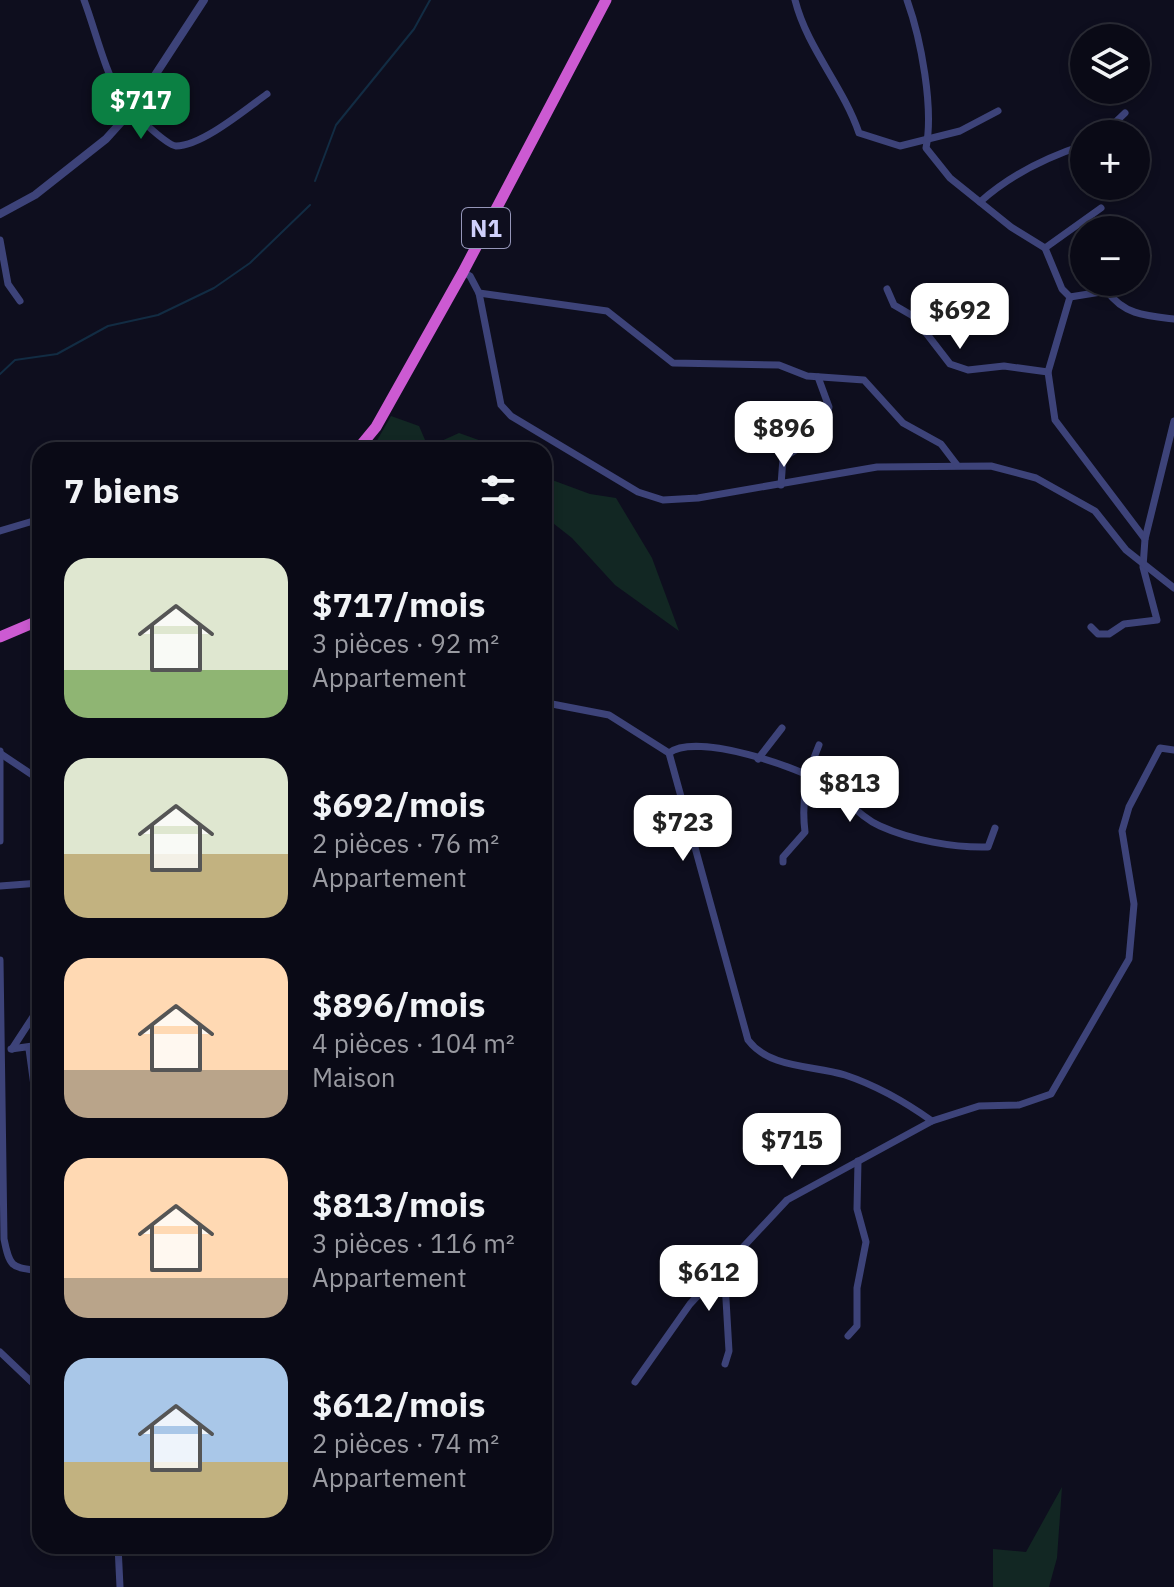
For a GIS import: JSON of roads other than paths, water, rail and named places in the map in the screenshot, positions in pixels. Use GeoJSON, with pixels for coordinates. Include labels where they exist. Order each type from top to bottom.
{"type":"FeatureCollection","features":[{"type":"Feature","properties":{"kind":"highway","name":"N1"},"geometry":{"type":"LineString","coordinates":[[364,442],[376,427],[463,272],[606,0]]}},
{"type":"Feature","properties":{"kind":"highway"},"geometry":{"type":"LineString","coordinates":[[0,637],[32,623]]}},
{"type":"Feature","properties":{"kind":"street"},"geometry":{"type":"LineString","coordinates":[[84,0],[121,100],[162,140],[174,146],[215,130],[267,94]]}},
{"type":"Feature","properties":{"kind":"street"},"geometry":{"type":"LineString","coordinates":[[795,0],[824,63],[848,101],[859,133],[900,146],[960,131],[998,111]]}},
{"type":"Feature","properties":{"kind":"street"},"geometry":{"type":"LineString","coordinates":[[907,0],[920,37],[923,85],[931,121],[926,148],[950,178],[1045,248],[1062,289],[1070,297]]}},
{"type":"Feature","properties":{"kind":"street"},"geometry":{"type":"LineString","coordinates":[[0,214],[16,208],[77,164],[133,109],[203,1]]}},
{"type":"Feature","properties":{"kind":"street"},"geometry":{"type":"LineString","coordinates":[[1118,120],[1125,113]]}},
{"type":"Feature","properties":{"kind":"street"},"geometry":{"type":"LineString","coordinates":[[980,202],[1003,182],[1070,150]]}},
{"type":"Feature","properties":{"kind":"street"},"geometry":{"type":"LineString","coordinates":[[1045,248],[1069,227],[1101,208]]}},
{"type":"Feature","properties":{"kind":"street"},"geometry":{"type":"LineString","coordinates":[[0,240],[8,284],[20,301]]}},
{"type":"Feature","properties":{"kind":"street"},"geometry":{"type":"LineString","coordinates":[[463,272],[470,276],[479,293],[495,390],[501,405],[511,416],[638,492],[663,500],[781,485],[877,467],[991,466],[1036,478],[1071,495],[1095,511],[1143,567],[1174,588]]}},
{"type":"Feature","properties":{"kind":"street"},"geometry":{"type":"LineString","coordinates":[[887,289],[894,305],[913,316],[950,364],[968,370],[1004,366],[1048,372]]}},
{"type":"Feature","properties":{"kind":"street"},"geometry":{"type":"LineString","coordinates":[[1070,297],[1107,291],[1117,305],[1139,315],[1174,319]]}},
{"type":"Feature","properties":{"kind":"street"},"geometry":{"type":"LineString","coordinates":[[479,293],[607,311],[673,363],[779,365],[807,376],[864,380],[903,423],[941,444],[957,465]]}},
{"type":"Feature","properties":{"kind":"street"},"geometry":{"type":"LineString","coordinates":[[1070,297],[1048,372],[1055,420],[1145,539]]}},
{"type":"Feature","properties":{"kind":"street"},"geometry":{"type":"LineString","coordinates":[[781,485],[783,458],[824,432],[829,407],[818,377]]}},
{"type":"Feature","properties":{"kind":"street"},"geometry":{"type":"LineString","coordinates":[[1091,627],[1098,634],[1109,634],[1124,624],[1157,620],[1143,567],[1145,539],[1174,421]]}},
{"type":"Feature","properties":{"kind":"street"},"geometry":{"type":"LineString","coordinates":[[0,531],[32,521]]}},
{"type":"Feature","properties":{"kind":"street"},"geometry":{"type":"LineString","coordinates":[[552,704],[609,715],[669,753],[748,1040],[757,1051],[784,1062],[844,1075],[895,1095],[932,1121]]}},
{"type":"Feature","properties":{"kind":"street"},"geometry":{"type":"LineString","coordinates":[[758,759],[782,728]]}},
{"type":"Feature","properties":{"kind":"street"},"geometry":{"type":"LineString","coordinates":[[783,862],[783,857],[805,832],[803,811],[807,774],[819,745]]}},
{"type":"Feature","properties":{"kind":"street"},"geometry":{"type":"LineString","coordinates":[[669,753],[677,747],[695,746],[758,759],[807,774],[829,786],[879,826],[961,848],[988,847],[995,828]]}},
{"type":"Feature","properties":{"kind":"street"},"geometry":{"type":"LineString","coordinates":[[635,1382],[690,1304],[787,1200],[932,1121],[979,1106],[1019,1105],[1051,1094],[1129,959],[1134,904],[1122,831],[1129,807],[1160,748],[1174,750]]}},
{"type":"Feature","properties":{"kind":"street"},"geometry":{"type":"LineString","coordinates":[[0,752],[32,774]]}},
{"type":"Feature","properties":{"kind":"street"},"geometry":{"type":"LineString","coordinates":[[0,752],[0,841]]}},
{"type":"Feature","properties":{"kind":"street"},"geometry":{"type":"LineString","coordinates":[[0,886],[32,884]]}},
{"type":"Feature","properties":{"kind":"street"},"geometry":{"type":"LineString","coordinates":[[0,960],[4,1239],[8,1261],[14,1267],[32,1270]]}},
{"type":"Feature","properties":{"kind":"street"},"geometry":{"type":"LineString","coordinates":[[12,1049],[32,1018]]}},
{"type":"Feature","properties":{"kind":"street"},"geometry":{"type":"LineString","coordinates":[[1,1048],[32,1048]]}},
{"type":"Feature","properties":{"kind":"street"},"geometry":{"type":"LineString","coordinates":[[29,1049],[32,1052]]}},
{"type":"Feature","properties":{"kind":"street"},"geometry":{"type":"LineString","coordinates":[[29,1049],[32,1071]]}},
{"type":"Feature","properties":{"kind":"street"},"geometry":{"type":"LineString","coordinates":[[848,1336],[857,1326],[857,1288],[866,1242],[857,1209],[858,1161]]}},
{"type":"Feature","properties":{"kind":"street"},"geometry":{"type":"LineString","coordinates":[[724,1265],[729,1351],[725,1364]]}},
{"type":"Feature","properties":{"kind":"street"},"geometry":{"type":"LineString","coordinates":[[0,1352],[32,1382]]}},
{"type":"Feature","properties":{"kind":"street"},"geometry":{"type":"LineString","coordinates":[[118,1554],[120,1587]]}},
{"type":"Feature","properties":{"kind":"waterway"},"geometry":{"type":"LineString","coordinates":[[315,181],[336,125],[414,29],[430,0]]}},
{"type":"Feature","properties":{"kind":"waterway"},"geometry":{"type":"LineString","coordinates":[[0,374],[15,360],[57,354],[108,326],[158,315],[214,288],[250,263],[310,205]]}}]}
